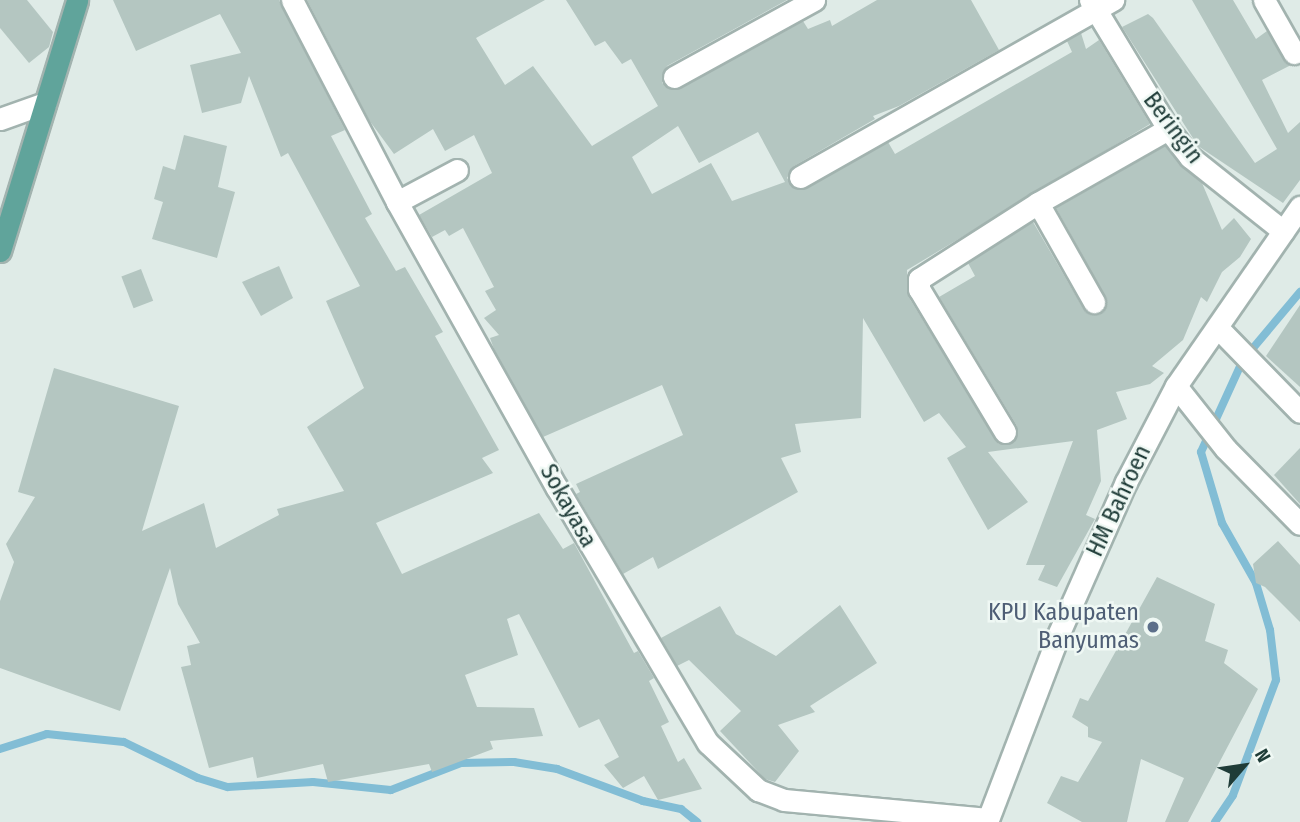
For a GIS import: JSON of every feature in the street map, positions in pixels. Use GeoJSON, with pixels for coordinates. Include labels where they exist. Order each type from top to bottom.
{"type":"FeatureCollection","features":[{"type":"Feature","properties":{"kind":"main road"},"geometry":{"type":"LineString","coordinates":[[0,251],[77,0]]}},
{"type":"Feature","properties":{"kind":"street","name":"Sokayasa"},"geometry":{"type":"LineString","coordinates":[[292,0],[397,202],[641,636],[708,743],[758,790],[784,800],[987,821]]}},
{"type":"Feature","properties":{"kind":"street"},"geometry":{"type":"LineString","coordinates":[[674,77],[814,0]]}},
{"type":"Feature","properties":{"kind":"street"},"geometry":{"type":"LineString","coordinates":[[1264,0],[1294,53]]}},
{"type":"Feature","properties":{"kind":"street"},"geometry":{"type":"LineString","coordinates":[[800,177],[1100,3]]}},
{"type":"Feature","properties":{"kind":"street","name":"Beringin"},"geometry":{"type":"LineString","coordinates":[[1100,3],[1168,130],[1210,175],[1283,231]]}},
{"type":"Feature","properties":{"kind":"street"},"geometry":{"type":"LineString","coordinates":[[0,119],[45,103]]}},
{"type":"Feature","properties":{"kind":"street"},"geometry":{"type":"LineString","coordinates":[[1005,432],[917,283],[1038,203],[1168,130]]}},
{"type":"Feature","properties":{"kind":"street"},"geometry":{"type":"LineString","coordinates":[[397,202],[457,170]]}},
{"type":"Feature","properties":{"kind":"street"},"geometry":{"type":"LineString","coordinates":[[1038,203],[1094,302]]}},
{"type":"Feature","properties":{"kind":"street","name":"HM Bahroen"},"geometry":{"type":"LineString","coordinates":[[987,821],[1059,633],[1126,482],[1176,386],[1300,207]]}},
{"type":"Feature","properties":{"kind":"street"},"geometry":{"type":"LineString","coordinates":[[1218,327],[1300,412]]}},
{"type":"Feature","properties":{"kind":"street"},"geometry":{"type":"LineString","coordinates":[[1176,386],[1195,404],[1226,449],[1300,524]]}},
{"type":"Feature","properties":{"kind":"building"},"geometry":{"type":"Polygon","coordinates":[[[0,0],[27,0],[53,32],[49,47],[29,63],[0,28],[0,0]]]}},
{"type":"Feature","properties":{"kind":"building"},"geometry":{"type":"Polygon","coordinates":[[[113,0],[279,0],[345,130],[331,136],[372,214],[365,218],[396,271],[405,267],[443,332],[435,336],[499,450],[482,458],[493,473],[376,523],[402,574],[539,513],[563,549],[574,543],[634,653],[638,651],[654,678],[649,681],[669,722],[661,726],[678,762],[684,758],[702,789],[658,800],[644,776],[623,788],[604,765],[619,757],[599,719],[579,728],[519,614],[507,619],[518,655],[465,675],[477,707],[534,708],[543,736],[490,741],[493,749],[432,772],[429,764],[328,782],[323,764],[257,778],[253,757],[209,768],[181,667],[191,665],[187,646],[200,643],[178,604],[170,568],[120,711],[0,668],[0,601],[14,562],[6,544],[35,497],[18,492],[54,368],[179,406],[142,531],[204,503],[216,548],[279,515],[277,509],[344,491],[307,427],[364,388],[326,301],[360,286],[288,153],[281,157],[249,76],[241,103],[202,113],[190,65],[241,53],[220,14],[136,51],[113,0]]]}},
{"type":"Feature","properties":{"kind":"building"},"geometry":{"type":"Polygon","coordinates":[[[307,0],[545,0],[476,38],[505,85],[533,66],[592,146],[658,106],[631,59],[622,64],[605,41],[595,46],[566,0],[787,0],[667,66],[662,83],[674,90],[803,21],[808,29],[830,20],[832,26],[877,0],[971,0],[999,50],[899,106],[873,116],[875,119],[794,166],[787,178],[799,190],[888,142],[895,154],[1072,52],[1067,41],[1081,33],[1086,49],[1099,40],[1150,124],[907,270],[908,296],[999,444],[1012,443],[1017,426],[939,297],[975,276],[968,263],[1033,222],[1083,308],[1093,315],[1101,313],[1105,296],[1056,208],[1165,146],[1202,183],[1222,230],[1234,218],[1251,239],[1240,257],[1222,272],[1207,302],[1201,297],[1183,340],[1152,366],[1164,373],[1150,384],[1116,392],[1127,419],[1097,430],[1101,481],[1086,515],[1095,519],[1057,587],[1038,580],[1045,565],[1026,565],[1073,441],[988,452],[1028,502],[988,530],[947,458],[966,447],[939,413],[924,422],[863,318],[861,418],[795,424],[801,452],[781,458],[798,492],[658,569],[653,557],[623,574],[576,494],[580,492],[576,484],[683,435],[662,385],[543,437],[494,349],[490,338],[499,335],[484,318],[496,310],[485,291],[494,287],[463,228],[449,236],[445,230],[432,237],[419,215],[492,173],[474,135],[445,151],[433,129],[394,154],[369,120],[307,0]],[[678,126],[632,157],[652,194],[711,163],[732,201],[785,182],[758,132],[699,163],[678,126]]]}},
{"type":"Feature","properties":{"kind":"building"},"geometry":{"type":"Polygon","coordinates":[[[1192,0],[1233,0],[1256,39],[1267,31],[1291,65],[1262,80],[1288,133],[1300,122],[1300,180],[1283,203],[1198,146],[1122,27],[1148,14],[1153,18],[1255,163],[1277,149],[1192,0]]]}},
{"type":"Feature","properties":{"kind":"building"},"geometry":{"type":"Polygon","coordinates":[[[184,135],[227,146],[218,187],[235,192],[217,258],[152,239],[163,202],[154,199],[163,166],[175,170],[184,135]]]}},
{"type":"Feature","properties":{"kind":"building"},"geometry":{"type":"Polygon","coordinates":[[[279,266],[293,298],[261,316],[242,282],[279,266]]]}},
{"type":"Feature","properties":{"kind":"building"},"geometry":{"type":"Polygon","coordinates":[[[141,269],[153,301],[134,308],[121,277],[141,269]]]}},
{"type":"Feature","properties":{"kind":"building"},"geometry":{"type":"Polygon","coordinates":[[[1300,305],[1300,387],[1266,356],[1300,305]]]}},
{"type":"Feature","properties":{"kind":"building"},"geometry":{"type":"Polygon","coordinates":[[[1300,448],[1300,504],[1274,475],[1300,448]]]}},
{"type":"Feature","properties":{"kind":"building"},"geometry":{"type":"Polygon","coordinates":[[[1278,541],[1300,565],[1300,622],[1265,587],[1256,583],[1253,564],[1278,541]]]}},
{"type":"Feature","properties":{"kind":"building"},"geometry":{"type":"Polygon","coordinates":[[[1157,577],[1215,604],[1205,641],[1228,650],[1224,663],[1258,689],[1188,822],[1165,822],[1184,778],[1141,759],[1127,822],[1082,822],[1047,803],[1061,776],[1078,782],[1102,742],[1088,737],[1088,727],[1072,717],[1080,698],[1088,701],[1157,577]]]}},
{"type":"Feature","properties":{"kind":"building"},"geometry":{"type":"Polygon","coordinates":[[[840,605],[877,663],[810,706],[815,712],[778,725],[799,751],[775,782],[765,779],[720,731],[741,711],[689,660],[677,666],[661,638],[720,606],[736,634],[776,656],[840,605]]]}},
{"type":"Feature","properties":{"kind":"waterway"},"geometry":{"type":"LineString","coordinates":[[1215,822],[1233,795],[1276,680],[1270,630],[1256,583],[1222,523],[1201,452],[1243,360],[1300,292]]}},
{"type":"Feature","properties":{"kind":"waterway"},"geometry":{"type":"LineString","coordinates":[[0,749],[47,734],[124,742],[198,778],[228,787],[313,782],[391,790],[461,763],[514,762],[557,769],[643,801],[681,809],[697,822]]}},
{"type":"Feature","properties":{"kind":"place","name":"KPU Kabupaten Banyumas"},"geometry":{"type":"Point","coordinates":[1153,627]}}]}
